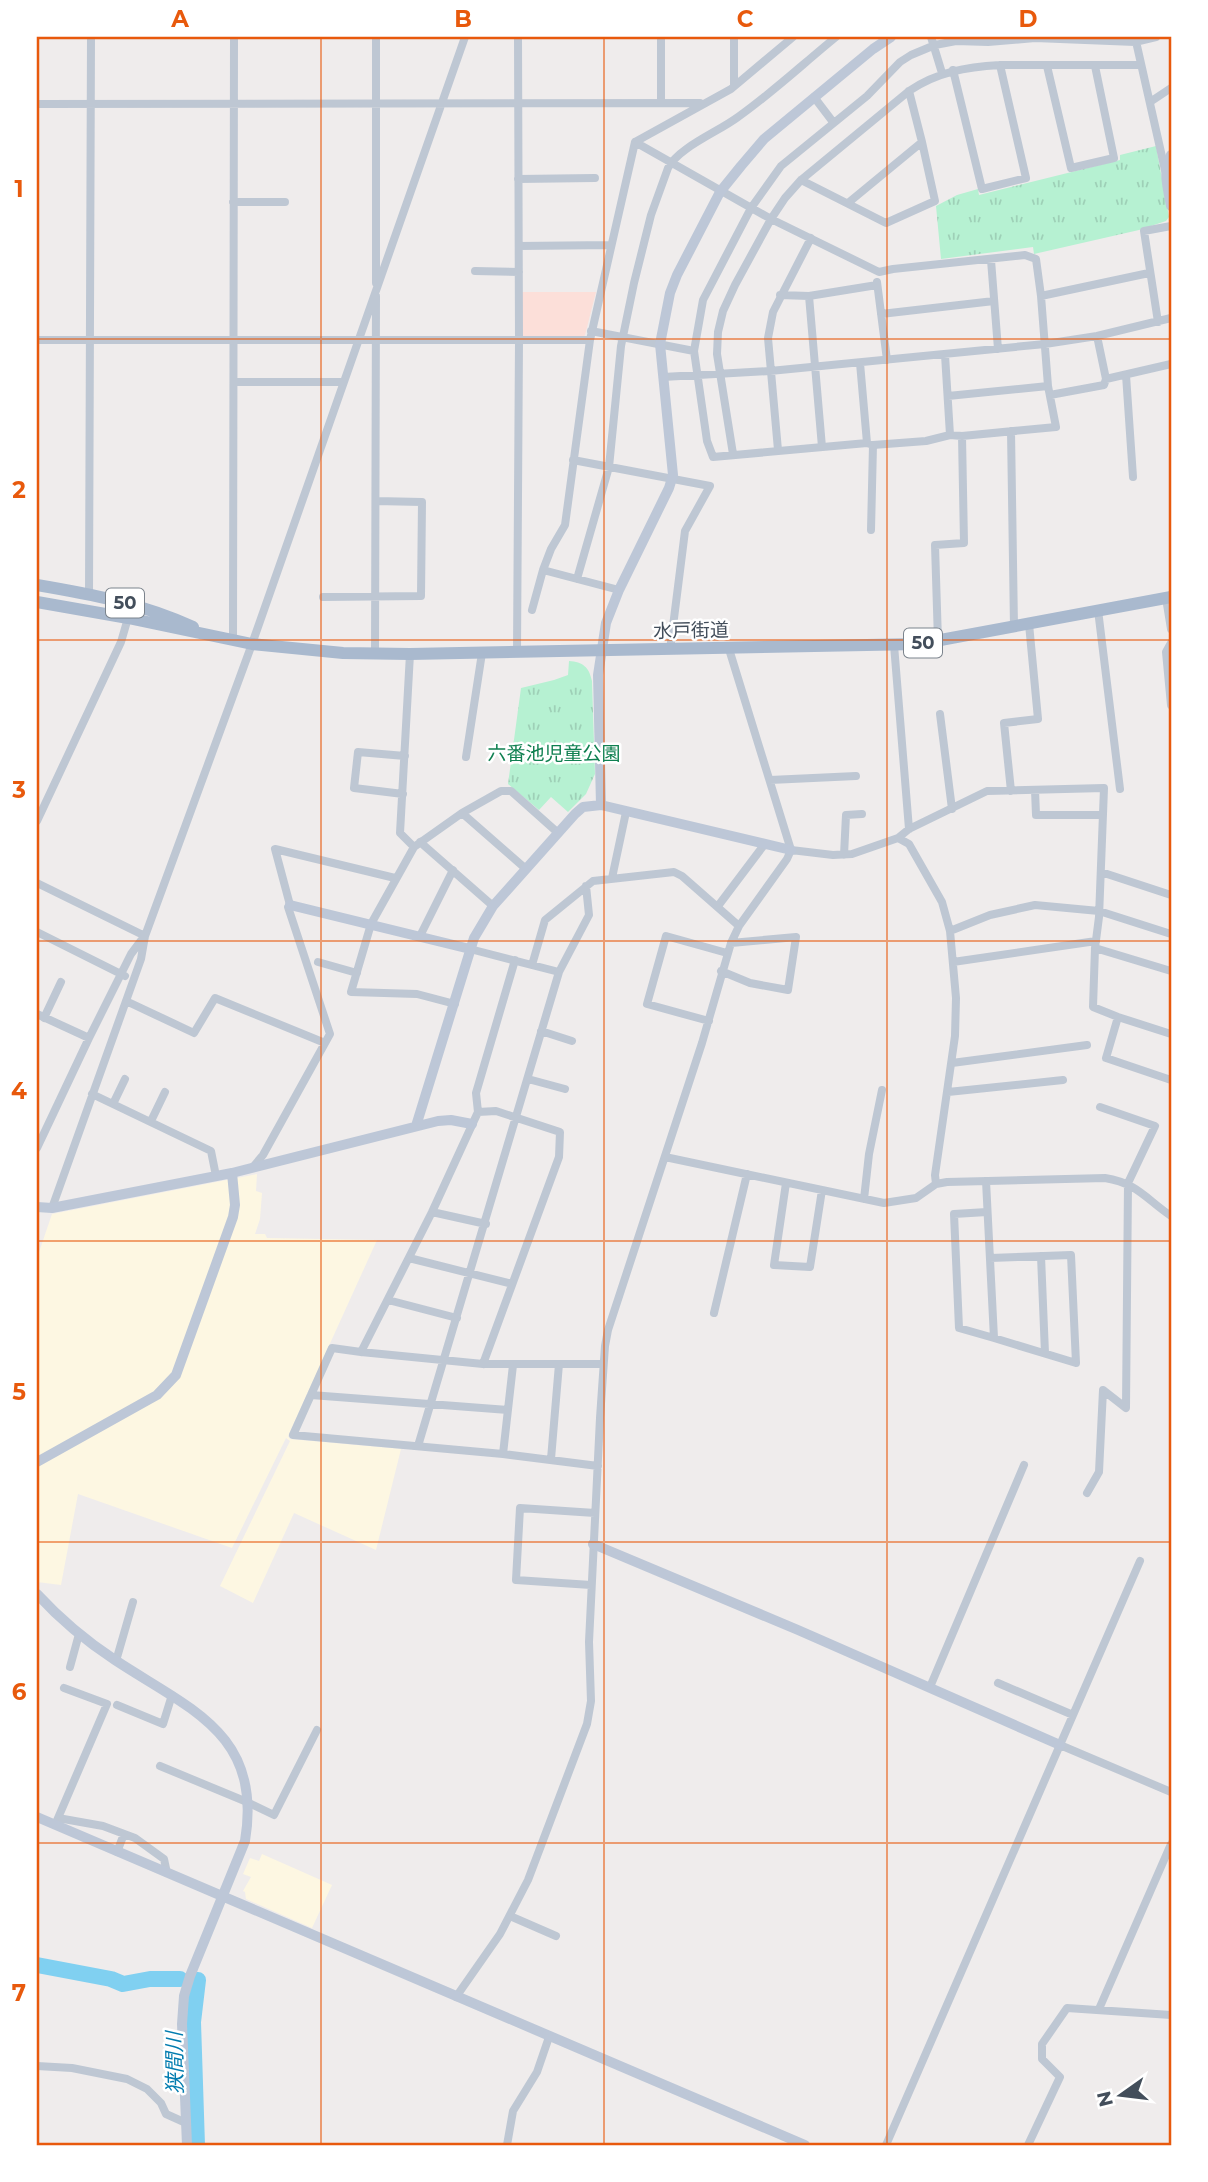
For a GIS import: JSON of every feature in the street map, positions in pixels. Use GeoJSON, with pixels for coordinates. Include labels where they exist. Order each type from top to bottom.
{"type":"FeatureCollection","features":[{"type":"Feature","properties":{"kind":"main road","name":"水戸街道"},"geometry":{"type":"LineString","coordinates":[[37,585],[89,594],[171,617],[209,635]]}},
{"type":"Feature","properties":{"kind":"main road","name":"水戸街道"},"geometry":{"type":"LineString","coordinates":[[37,602],[252,644],[309,651],[410,654],[894,645],[938,641],[1168,598]]}},
{"type":"Feature","properties":{"kind":"street"},"geometry":{"type":"LineString","coordinates":[[89,594],[91,37]]}},
{"type":"Feature","properties":{"kind":"street"},"geometry":{"type":"LineString","coordinates":[[233,640],[234,37]]}},
{"type":"Feature","properties":{"kind":"street"},"geometry":{"type":"LineString","coordinates":[[375,654],[376,37]]}},
{"type":"Feature","properties":{"kind":"street"},"geometry":{"type":"LineString","coordinates":[[52,1208],[141,959],[145,936],[252,644],[465,37]]}},
{"type":"Feature","properties":{"kind":"street"},"geometry":{"type":"LineString","coordinates":[[517,652],[518,37]]}},
{"type":"Feature","properties":{"kind":"street"},"geometry":{"type":"LineString","coordinates":[[661,37],[662,102]]}},
{"type":"Feature","properties":{"kind":"street"},"geometry":{"type":"LineString","coordinates":[[734,37],[734,86]]}},
{"type":"Feature","properties":{"kind":"street"},"geometry":{"type":"LineString","coordinates":[[532,611],[551,549],[565,526],[590,336],[635,142],[734,86],[793,37]]}},
{"type":"Feature","properties":{"kind":"street"},"geometry":{"type":"LineString","coordinates":[[577,579],[609,467],[623,337],[651,215],[671,162],[739,117],[836,37]]}},
{"type":"Feature","properties":{"kind":"street"},"geometry":{"type":"LineString","coordinates":[[601,805],[598,675],[606,623],[671,480],[673,464],[660,344],[670,293],[720,192],[764,139],[891,37]]}},
{"type":"Feature","properties":{"kind":"street"},"geometry":{"type":"LineString","coordinates":[[635,142],[720,192],[751,208],[771,219],[879,272],[1025,255],[1036,259],[1049,390],[1056,427],[950,435],[926,441],[778,450],[713,457],[707,441],[694,351],[703,300],[751,208],[781,166],[867,96],[900,62],[933,41],[1156,37]]}},
{"type":"Feature","properties":{"kind":"street"},"geometry":{"type":"LineString","coordinates":[[1135,39],[1171,206]]}},
{"type":"Feature","properties":{"kind":"street"},"geometry":{"type":"LineString","coordinates":[[933,41],[942,73]]}},
{"type":"Feature","properties":{"kind":"street"},"geometry":{"type":"LineString","coordinates":[[733,454],[717,354],[723,311],[771,219],[801,180],[909,91],[942,73],[1000,65],[1140,65]]}},
{"type":"Feature","properties":{"kind":"street"},"geometry":{"type":"LineString","coordinates":[[953,70],[982,189],[1026,178],[1000,65]]}},
{"type":"Feature","properties":{"kind":"street"},"geometry":{"type":"LineString","coordinates":[[1047,66],[1071,168],[1114,158],[1095,65]]}},
{"type":"Feature","properties":{"kind":"street"},"geometry":{"type":"LineString","coordinates":[[1150,102],[1171,88]]}},
{"type":"Feature","properties":{"kind":"street"},"geometry":{"type":"LineString","coordinates":[[801,180],[887,223],[935,201],[909,91]]}},
{"type":"Feature","properties":{"kind":"street"},"geometry":{"type":"LineString","coordinates":[[814,97],[833,122]]}},
{"type":"Feature","properties":{"kind":"street"},"geometry":{"type":"LineString","coordinates":[[37,104],[703,103]]}},
{"type":"Feature","properties":{"kind":"street"},"geometry":{"type":"LineString","coordinates":[[848,203],[922,142]]}},
{"type":"Feature","properties":{"kind":"street"},"geometry":{"type":"LineString","coordinates":[[1166,173],[1171,155]]}},
{"type":"Feature","properties":{"kind":"street"},"geometry":{"type":"LineString","coordinates":[[518,179],[595,178]]}},
{"type":"Feature","properties":{"kind":"street"},"geometry":{"type":"LineString","coordinates":[[233,202],[285,202]]}},
{"type":"Feature","properties":{"kind":"street"},"geometry":{"type":"LineString","coordinates":[[1158,322],[1144,231],[1171,226]]}},
{"type":"Feature","properties":{"kind":"street"},"geometry":{"type":"LineString","coordinates":[[778,450],[768,338],[773,312],[780,295],[811,238]]}},
{"type":"Feature","properties":{"kind":"street"},"geometry":{"type":"LineString","coordinates":[[519,246],[611,245]]}},
{"type":"Feature","properties":{"kind":"street"},"geometry":{"type":"LineString","coordinates":[[991,260],[998,349]]}},
{"type":"Feature","properties":{"kind":"street"},"geometry":{"type":"LineString","coordinates":[[475,271],[519,272]]}},
{"type":"Feature","properties":{"kind":"street"},"geometry":{"type":"LineString","coordinates":[[879,272],[877,285],[887,360]]}},
{"type":"Feature","properties":{"kind":"street"},"geometry":{"type":"LineString","coordinates":[[1041,296],[1149,273]]}},
{"type":"Feature","properties":{"kind":"street"},"geometry":{"type":"LineString","coordinates":[[780,295],[809,296],[877,285]]}},
{"type":"Feature","properties":{"kind":"street"},"geometry":{"type":"LineString","coordinates":[[809,296],[822,447]]}},
{"type":"Feature","properties":{"kind":"street"},"geometry":{"type":"LineString","coordinates":[[881,314],[993,302]]}},
{"type":"Feature","properties":{"kind":"street"},"geometry":{"type":"LineString","coordinates":[[663,377],[770,371],[1045,344],[1097,336],[1171,318]]}},
{"type":"Feature","properties":{"kind":"street"},"geometry":{"type":"LineString","coordinates":[[37,340],[519,341],[590,336],[623,337],[694,351]]}},
{"type":"Feature","properties":{"kind":"street"},"geometry":{"type":"LineString","coordinates":[[948,396],[1104,385],[1106,379],[1097,336]]}},
{"type":"Feature","properties":{"kind":"street"},"geometry":{"type":"LineString","coordinates":[[945,355],[950,435]]}},
{"type":"Feature","properties":{"kind":"street"},"geometry":{"type":"LineString","coordinates":[[860,363],[870,444],[871,530]]}},
{"type":"Feature","properties":{"kind":"street"},"geometry":{"type":"LineString","coordinates":[[1106,379],[1171,364]]}},
{"type":"Feature","properties":{"kind":"street"},"geometry":{"type":"LineString","coordinates":[[1126,375],[1133,477]]}},
{"type":"Feature","properties":{"kind":"street"},"geometry":{"type":"LineString","coordinates":[[234,382],[342,382]]}},
{"type":"Feature","properties":{"kind":"street"},"geometry":{"type":"LineString","coordinates":[[1011,432],[1014,627]]}},
{"type":"Feature","properties":{"kind":"street"},"geometry":{"type":"LineString","coordinates":[[938,641],[935,545],[964,542],[962,436]]}},
{"type":"Feature","properties":{"kind":"street"},"geometry":{"type":"LineString","coordinates":[[573,460],[710,486],[684,531],[670,650]]}},
{"type":"Feature","properties":{"kind":"street"},"geometry":{"type":"LineString","coordinates":[[323,597],[421,596],[422,502],[376,501]]}},
{"type":"Feature","properties":{"kind":"street"},"geometry":{"type":"LineString","coordinates":[[543,570],[619,590]]}},
{"type":"Feature","properties":{"kind":"street"},"geometry":{"type":"LineString","coordinates":[[1168,598],[1171,629]]}},
{"type":"Feature","properties":{"kind":"street"},"geometry":{"type":"LineString","coordinates":[[1098,610],[1120,789]]}},
{"type":"Feature","properties":{"kind":"street"},"geometry":{"type":"LineString","coordinates":[[37,821],[121,642],[128,618]]}},
{"type":"Feature","properties":{"kind":"street"},"geometry":{"type":"LineString","coordinates":[[1011,791],[1004,723],[1038,719],[1029,624]]}},
{"type":"Feature","properties":{"kind":"street"},"geometry":{"type":"LineString","coordinates":[[1171,643],[1166,652],[1171,705]]}},
{"type":"Feature","properties":{"kind":"street"},"geometry":{"type":"LineString","coordinates":[[894,645],[909,829]]}},
{"type":"Feature","properties":{"kind":"street"},"geometry":{"type":"LineString","coordinates":[[456,1997],[485,1960],[528,1880],[587,1724],[591,1701],[589,1642],[593,1544],[603,1364],[608,1330],[709,1021],[727,953],[739,926],[791,850],[729,649]]}},
{"type":"Feature","properties":{"kind":"street"},"geometry":{"type":"LineString","coordinates":[[466,757],[482,653]]}},
{"type":"Feature","properties":{"kind":"street"},"geometry":{"type":"LineString","coordinates":[[410,654],[400,833],[453,870],[494,906]]}},
{"type":"Feature","properties":{"kind":"street"},"geometry":{"type":"LineString","coordinates":[[940,713],[952,809]]}},
{"type":"Feature","properties":{"kind":"street"},"geometry":{"type":"LineString","coordinates":[[403,794],[354,788],[358,752],[405,756]]}},
{"type":"Feature","properties":{"kind":"street"},"geometry":{"type":"LineString","coordinates":[[770,780],[856,776]]}},
{"type":"Feature","properties":{"kind":"street"},"geometry":{"type":"LineString","coordinates":[[415,1126],[470,949],[480,925],[557,832],[583,807],[601,805],[764,845],[844,855],[898,838],[909,829],[987,791],[1104,788],[1093,1007],[1171,1034]]}},
{"type":"Feature","properties":{"kind":"street"},"geometry":{"type":"LineString","coordinates":[[1035,790],[1036,815],[1103,815]]}},
{"type":"Feature","properties":{"kind":"street"},"geometry":{"type":"LineString","coordinates":[[455,1004],[417,994],[351,992],[371,924],[395,878],[417,844],[462,813],[501,791],[511,791],[557,832]]}},
{"type":"Feature","properties":{"kind":"street"},"geometry":{"type":"LineString","coordinates":[[612,878],[626,812]]}},
{"type":"Feature","properties":{"kind":"street"},"geometry":{"type":"LineString","coordinates":[[462,813],[526,869]]}},
{"type":"Feature","properties":{"kind":"street"},"geometry":{"type":"LineString","coordinates":[[844,855],[846,815],[862,814]]}},
{"type":"Feature","properties":{"kind":"street"},"geometry":{"type":"LineString","coordinates":[[898,838],[909,844],[942,902],[950,931],[956,1015],[953,1062],[935,1175],[936,1184]]}},
{"type":"Feature","properties":{"kind":"street"},"geometry":{"type":"LineString","coordinates":[[718,906],[764,845]]}},
{"type":"Feature","properties":{"kind":"street"},"geometry":{"type":"LineString","coordinates":[[253,1167],[263,1155],[330,1034],[288,907],[290,905],[275,849],[395,878]]}},
{"type":"Feature","properties":{"kind":"street"},"geometry":{"type":"LineString","coordinates":[[420,936],[453,870]]}},
{"type":"Feature","properties":{"kind":"street"},"geometry":{"type":"LineString","coordinates":[[532,965],[545,920],[593,881],[674,872],[739,926]]}},
{"type":"Feature","properties":{"kind":"street"},"geometry":{"type":"LineString","coordinates":[[1101,872],[1171,895]]}},
{"type":"Feature","properties":{"kind":"street"},"geometry":{"type":"LineString","coordinates":[[37,883],[145,936]]}},
{"type":"Feature","properties":{"kind":"street"},"geometry":{"type":"LineString","coordinates":[[418,1446],[559,972],[589,915],[586,886]]}},
{"type":"Feature","properties":{"kind":"street"},"geometry":{"type":"LineString","coordinates":[[290,905],[559,972]]}},
{"type":"Feature","properties":{"kind":"street"},"geometry":{"type":"LineString","coordinates":[[950,931],[990,915],[1035,905],[1099,911],[1171,934]]}},
{"type":"Feature","properties":{"kind":"street"},"geometry":{"type":"LineString","coordinates":[[37,932],[132,979]]}},
{"type":"Feature","properties":{"kind":"street"},"geometry":{"type":"LineString","coordinates":[[37,1148],[131,954],[145,936]]}},
{"type":"Feature","properties":{"kind":"street"},"geometry":{"type":"LineString","coordinates":[[709,1021],[648,1004],[666,936],[727,953]]}},
{"type":"Feature","properties":{"kind":"street"},"geometry":{"type":"LineString","coordinates":[[722,971],[750,983],[788,990],[796,937],[731,943]]}},
{"type":"Feature","properties":{"kind":"street"},"geometry":{"type":"LineString","coordinates":[[953,962],[1096,944],[1171,971]]}},
{"type":"Feature","properties":{"kind":"street"},"geometry":{"type":"LineString","coordinates":[[361,1352],[432,1212],[478,1112],[476,1093],[514,960]]}},
{"type":"Feature","properties":{"kind":"street"},"geometry":{"type":"LineString","coordinates":[[318,962],[357,973]]}},
{"type":"Feature","properties":{"kind":"street"},"geometry":{"type":"LineString","coordinates":[[61,982],[41,1016],[89,1038]]}},
{"type":"Feature","properties":{"kind":"street"},"geometry":{"type":"LineString","coordinates":[[126,1001],[194,1033],[215,998],[325,1043]]}},
{"type":"Feature","properties":{"kind":"street"},"geometry":{"type":"LineString","coordinates":[[1118,1017],[1106,1058],[1171,1080]]}},
{"type":"Feature","properties":{"kind":"street"},"geometry":{"type":"LineString","coordinates":[[541,1031],[572,1041]]}},
{"type":"Feature","properties":{"kind":"street"},"geometry":{"type":"LineString","coordinates":[[953,1062],[1087,1045]]}},
{"type":"Feature","properties":{"kind":"street"},"geometry":{"type":"LineString","coordinates":[[113,1104],[125,1079]]}},
{"type":"Feature","properties":{"kind":"street"},"geometry":{"type":"LineString","coordinates":[[528,1079],[565,1089]]}},
{"type":"Feature","properties":{"kind":"street"},"geometry":{"type":"LineString","coordinates":[[948,1092],[1063,1080]]}},
{"type":"Feature","properties":{"kind":"street"},"geometry":{"type":"LineString","coordinates":[[864,1199],[869,1154],[882,1090]]}},
{"type":"Feature","properties":{"kind":"street"},"geometry":{"type":"LineString","coordinates":[[151,1121],[165,1093]]}},
{"type":"Feature","properties":{"kind":"street"},"geometry":{"type":"LineString","coordinates":[[92,1094],[212,1151],[216,1176]]}},
{"type":"Feature","properties":{"kind":"street"},"geometry":{"type":"LineString","coordinates":[[1087,1493],[1100,1472],[1103,1390],[1126,1408],[1128,1183],[1155,1126],[1100,1107]]}},
{"type":"Feature","properties":{"kind":"street"},"geometry":{"type":"LineString","coordinates":[[478,1112],[496,1111],[560,1132],[558,1157],[483,1364]]}},
{"type":"Feature","properties":{"kind":"street"},"geometry":{"type":"LineString","coordinates":[[37,1207],[52,1208],[216,1176],[415,1126],[452,1120],[472,1124]]}},
{"type":"Feature","properties":{"kind":"street"},"geometry":{"type":"LineString","coordinates":[[665,1157],[884,1203],[916,1198],[936,1184],[1105,1178],[1137,1188],[1171,1216]]}},
{"type":"Feature","properties":{"kind":"street"},"geometry":{"type":"LineString","coordinates":[[37,1462],[157,1395],[176,1375],[233,1217],[235,1205],[232,1172]]}},
{"type":"Feature","properties":{"kind":"street"},"geometry":{"type":"LineString","coordinates":[[714,1313],[747,1174]]}},
{"type":"Feature","properties":{"kind":"street"},"geometry":{"type":"LineString","coordinates":[[986,1181],[994,1338]]}},
{"type":"Feature","properties":{"kind":"street"},"geometry":{"type":"LineString","coordinates":[[786,1183],[774,1265],[810,1267],[822,1190]]}},
{"type":"Feature","properties":{"kind":"street"},"geometry":{"type":"LineString","coordinates":[[432,1212],[486,1224]]}},
{"type":"Feature","properties":{"kind":"street"},"geometry":{"type":"LineString","coordinates":[[987,1212],[954,1214],[959,1328],[1076,1363],[1071,1255],[990,1258]]}},
{"type":"Feature","properties":{"kind":"street"},"geometry":{"type":"LineString","coordinates":[[1041,1256],[1045,1353]]}},
{"type":"Feature","properties":{"kind":"street"},"geometry":{"type":"LineString","coordinates":[[409,1258],[512,1284]]}},
{"type":"Feature","properties":{"kind":"street"},"geometry":{"type":"LineString","coordinates":[[388,1300],[457,1318]]}},
{"type":"Feature","properties":{"kind":"street"},"geometry":{"type":"LineString","coordinates":[[598,1466],[503,1454],[293,1435],[332,1348],[483,1364],[603,1364]]}},
{"type":"Feature","properties":{"kind":"street"},"geometry":{"type":"LineString","coordinates":[[551,1459],[558,1364]]}},
{"type":"Feature","properties":{"kind":"street"},"geometry":{"type":"LineString","coordinates":[[503,1454],[513,1365]]}},
{"type":"Feature","properties":{"kind":"street"},"geometry":{"type":"LineString","coordinates":[[311,1395],[508,1410]]}},
{"type":"Feature","properties":{"kind":"street"},"geometry":{"type":"LineString","coordinates":[[930,1687],[1024,1465]]}},
{"type":"Feature","properties":{"kind":"street"},"geometry":{"type":"LineString","coordinates":[[591,1585],[516,1580],[520,1508],[595,1513]]}},
{"type":"Feature","properties":{"kind":"street"},"geometry":{"type":"LineString","coordinates":[[593,1544],[1171,1792]]}},
{"type":"Feature","properties":{"kind":"street"},"geometry":{"type":"LineString","coordinates":[[886,2145],[1139,1561]]}},
{"type":"Feature","properties":{"kind":"street"},"geometry":{"type":"LineString","coordinates":[[37,1594],[79,1634],[204,1717],[224,1738],[237,1761],[247,1802],[245,1841],[190,1976],[182,2009],[187,2145]]}},
{"type":"Feature","properties":{"kind":"street"},"geometry":{"type":"LineString","coordinates":[[116,1661],[133,1602]]}},
{"type":"Feature","properties":{"kind":"street"},"geometry":{"type":"LineString","coordinates":[[70,1667],[79,1634]]}},
{"type":"Feature","properties":{"kind":"street"},"geometry":{"type":"LineString","coordinates":[[998,1683],[1073,1715]]}},
{"type":"Feature","properties":{"kind":"street"},"geometry":{"type":"LineString","coordinates":[[56,1822],[107,1704],[64,1688]]}},
{"type":"Feature","properties":{"kind":"street"},"geometry":{"type":"LineString","coordinates":[[117,1705],[163,1724],[172,1695]]}},
{"type":"Feature","properties":{"kind":"street"},"geometry":{"type":"LineString","coordinates":[[160,1766],[274,1815],[317,1730]]}},
{"type":"Feature","properties":{"kind":"street"},"geometry":{"type":"LineString","coordinates":[[37,1818],[103,1826],[135,1838],[164,1859],[167,1873]]}},
{"type":"Feature","properties":{"kind":"street"},"geometry":{"type":"LineString","coordinates":[[56,1822],[117,1852],[805,2145]]}},
{"type":"Feature","properties":{"kind":"street"},"geometry":{"type":"LineString","coordinates":[[117,1852],[124,1834]]}},
{"type":"Feature","properties":{"kind":"street"},"geometry":{"type":"LineString","coordinates":[[1099,2010],[1171,1844]]}},
{"type":"Feature","properties":{"kind":"street"},"geometry":{"type":"LineString","coordinates":[[510,1916],[556,1936]]}},
{"type":"Feature","properties":{"kind":"street"},"geometry":{"type":"LineString","coordinates":[[1028,2145],[1060,2077],[1042,2059],[1042,2044],[1067,2008],[1171,2015]]}},
{"type":"Feature","properties":{"kind":"street"},"geometry":{"type":"LineString","coordinates":[[507,2145],[513,2111],[537,2072],[549,2036]]}},
{"type":"Feature","properties":{"kind":"street"},"geometry":{"type":"LineString","coordinates":[[37,2066],[72,2067],[127,2079],[147,2089],[161,2104],[166,2115],[186,2123]]}},
{"type":"Feature","properties":{"kind":"shaded area"},"geometry":{"type":"Polygon","coordinates":[[[521,292],[596,292],[584,337],[522,337],[521,292]]]}},
{"type":"Feature","properties":{"kind":"shaded area"},"geometry":{"type":"Polygon","coordinates":[[[257,1174],[256,1191],[262,1193],[260,1219],[255,1234],[265,1234],[267,1238],[377,1240],[288,1436],[290,1439],[401,1449],[376,1550],[294,1513],[253,1603],[220,1586],[290,1441],[286,1438],[232,1548],[78,1494],[61,1585],[37,1582],[37,1258],[52,1214],[257,1174]]]}},
{"type":"Feature","properties":{"kind":"shaded area"},"geometry":{"type":"Polygon","coordinates":[[[262,1854],[332,1885],[312,1928],[246,1899],[243,1891],[251,1877],[243,1874],[250,1858],[259,1861],[262,1854]]]}},
{"type":"Feature","properties":{"kind":"green space"},"geometry":{"type":"Polygon","coordinates":[[[1156,146],[1169,217],[1166,221],[1139,230],[1034,254],[1033,247],[941,259],[936,206],[957,195],[978,189],[979,195],[1120,160],[1120,155],[1156,146]]]}},
{"type":"Feature","properties":{"kind":"green space","name":"六番池児童公園"},"geometry":{"type":"Polygon","coordinates":[[[569,661],[585,666],[592,681],[595,774],[586,794],[568,812],[551,797],[539,810],[508,784],[521,688],[568,675],[569,661]]]}},
{"type":"Feature","properties":{"kind":"waterway","name":"狭間川"},"geometry":{"type":"LineString","coordinates":[[37,1965],[111,1979],[123,1984],[150,1979],[180,1979]]}},
{"type":"Feature","properties":{"kind":"waterway","name":"狭間川"},"geometry":{"type":"LineString","coordinates":[[195,1980],[198,1980],[193,2022],[197,2145]]}}]}
